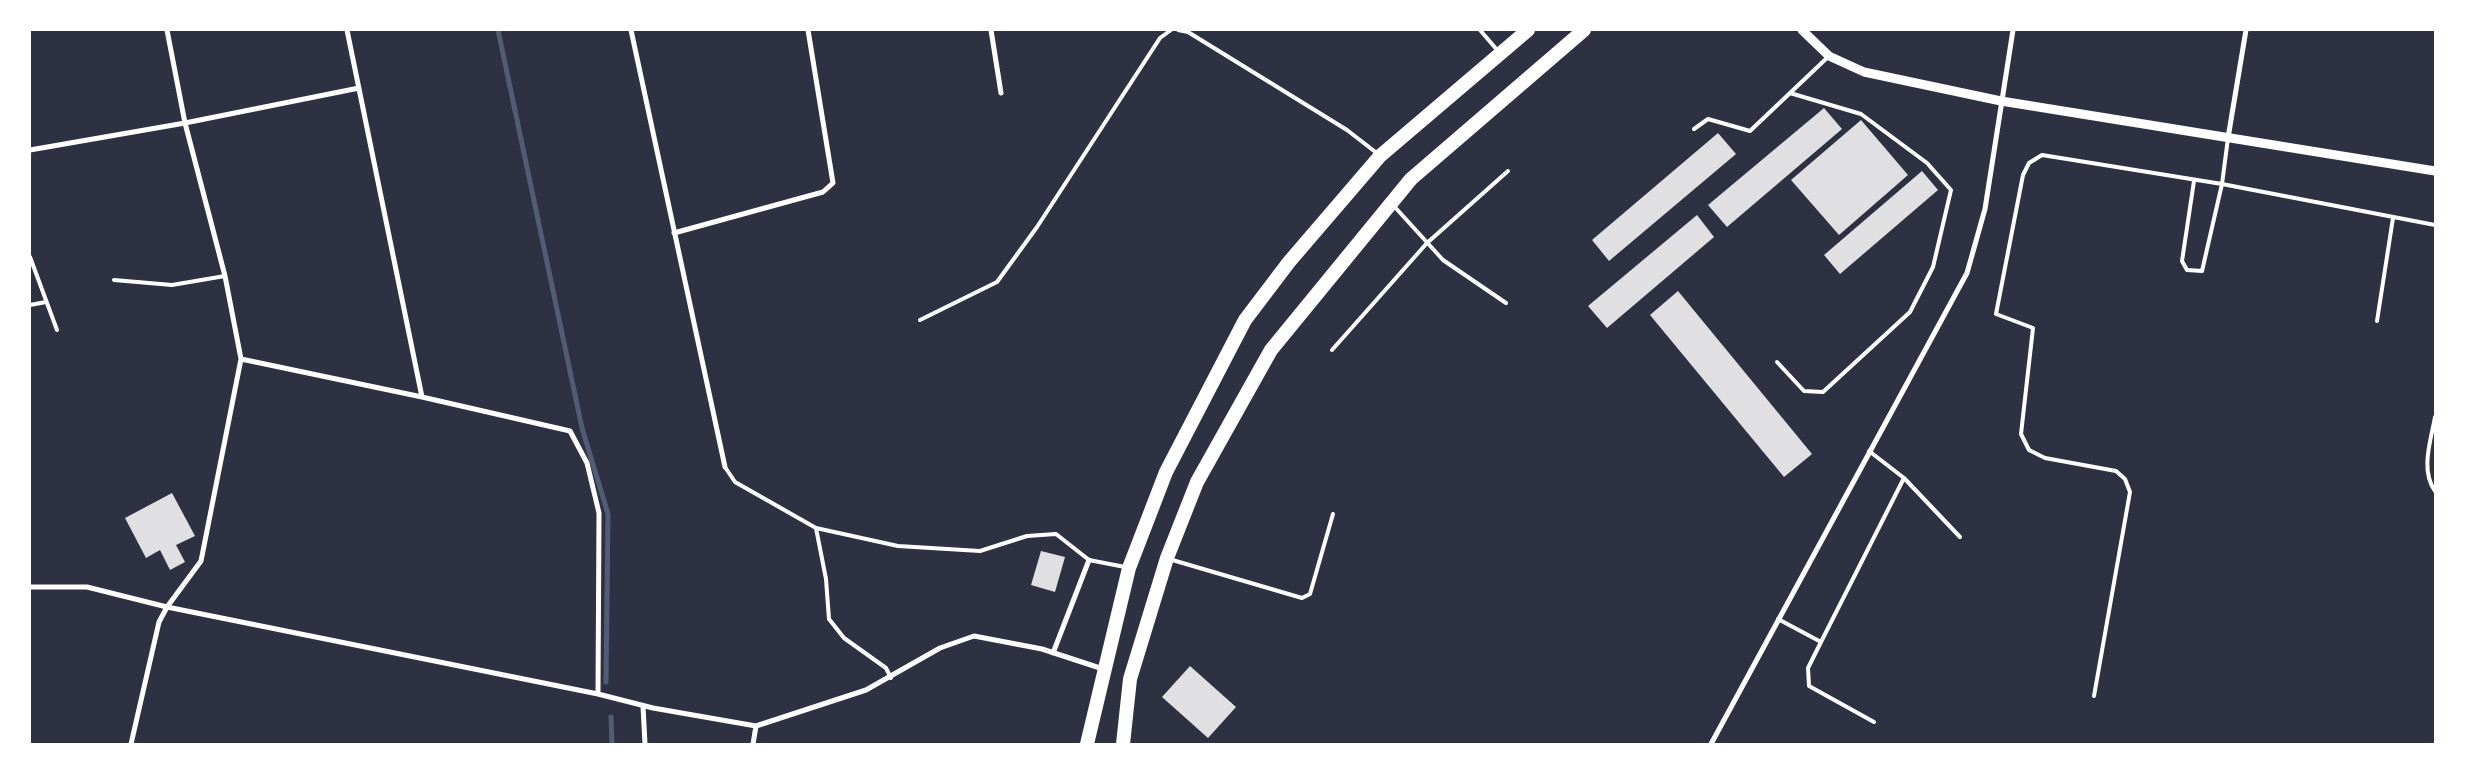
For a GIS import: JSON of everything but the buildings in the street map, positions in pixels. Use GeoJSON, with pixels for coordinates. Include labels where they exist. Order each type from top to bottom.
{"type":"FeatureCollection","features":[{"type":"Feature","properties":{"kind":"highway"},"geometry":{"type":"LineString","coordinates":[[1087,744],[1103,669],[1129,568],[1166,472],[1245,320],[1289,262],[1380,156],[1528,30]]}},
{"type":"Feature","properties":{"kind":"highway"},"geometry":{"type":"LineString","coordinates":[[1123,744],[1130,679],[1167,558],[1197,482],[1271,350],[1411,179],[1584,30]]}},
{"type":"Feature","properties":{"kind":"street"},"geometry":{"type":"LineString","coordinates":[[131,744],[159,622],[201,561],[241,359],[225,276],[185,123],[167,30]]}},
{"type":"Feature","properties":{"kind":"street"},"geometry":{"type":"LineString","coordinates":[[347,30],[422,397]]}},
{"type":"Feature","properties":{"kind":"street"},"geometry":{"type":"LineString","coordinates":[[631,30],[725,467]]}},
{"type":"Feature","properties":{"kind":"street"},"geometry":{"type":"LineString","coordinates":[[674,232],[823,192],[833,184],[808,30]]}},
{"type":"Feature","properties":{"kind":"street"},"geometry":{"type":"LineString","coordinates":[[991,30],[1001,93]]}},
{"type":"Feature","properties":{"kind":"street"},"geometry":{"type":"LineString","coordinates":[[1802,30],[1829,56],[1864,72],[2002,102],[2435,171]]}},
{"type":"Feature","properties":{"kind":"street"},"geometry":{"type":"LineString","coordinates":[[1711,744],[1967,272],[1985,209],[2013,30]]}},
{"type":"Feature","properties":{"kind":"street"},"geometry":{"type":"LineString","coordinates":[[2228,138],[2246,30]]}},
{"type":"Feature","properties":{"kind":"street"},"geometry":{"type":"LineString","coordinates":[[30,150],[185,123],[359,88]]}},
{"type":"Feature","properties":{"kind":"street"},"geometry":{"type":"LineString","coordinates":[[241,359],[422,397],[570,431],[587,463],[599,513],[598,694]]}},
{"type":"Feature","properties":{"kind":"street"},"geometry":{"type":"LineString","coordinates":[[1053,653],[1089,560]]}},
{"type":"Feature","properties":{"kind":"street"},"geometry":{"type":"LineString","coordinates":[[30,587],[87,587],[167,608],[598,694],[643,706],[756,726],[866,690],[891,678],[940,648],[974,636],[1053,653],[1103,669]]}},
{"type":"Feature","properties":{"kind":"street"},"geometry":{"type":"LineString","coordinates":[[643,706],[645,744]]}},
{"type":"Feature","properties":{"kind":"street"},"geometry":{"type":"LineString","coordinates":[[753,744],[756,726]]}},
{"type":"Feature","properties":{"kind":"lane"},"geometry":{"type":"LineString","coordinates":[[920,320],[997,282],[1037,227],[1160,38],[1172,30]]}},
{"type":"Feature","properties":{"kind":"lane"},"geometry":{"type":"LineString","coordinates":[[1178,30],[1188,32],[1347,130],[1380,156]]}},
{"type":"Feature","properties":{"kind":"lane"},"geometry":{"type":"LineString","coordinates":[[1480,30],[1501,53]]}},
{"type":"Feature","properties":{"kind":"lane"},"geometry":{"type":"LineString","coordinates":[[1694,129],[1708,119],[1750,131],[1829,56]]}},
{"type":"Feature","properties":{"kind":"lane"},"geometry":{"type":"LineString","coordinates":[[1777,362],[1804,391],[1823,392],[1910,312],[1933,266],[1951,190],[1927,164],[1861,114],[1790,93]]}},
{"type":"Feature","properties":{"kind":"lane"},"geometry":{"type":"LineString","coordinates":[[2194,181],[2182,261],[2187,270],[2202,271],[2222,184],[2228,138]]}},
{"type":"Feature","properties":{"kind":"lane"},"geometry":{"type":"LineString","coordinates":[[2094,696],[2130,492],[2125,479],[2116,471],[2045,458],[2029,450],[2021,434],[2033,328],[1996,314],[2023,175],[2029,163],[2042,155],[2222,184],[2435,225]]}},
{"type":"Feature","properties":{"kind":"lane"},"geometry":{"type":"LineString","coordinates":[[1332,350],[1427,243],[1508,171]]}},
{"type":"Feature","properties":{"kind":"lane"},"geometry":{"type":"LineString","coordinates":[[1391,203],[1443,260],[1506,303]]}},
{"type":"Feature","properties":{"kind":"lane"},"geometry":{"type":"LineString","coordinates":[[2377,322],[2393,218]]}},
{"type":"Feature","properties":{"kind":"lane"},"geometry":{"type":"LineString","coordinates":[[30,257],[56,330]]}},
{"type":"Feature","properties":{"kind":"lane"},"geometry":{"type":"LineString","coordinates":[[114,280],[172,286],[225,276]]}},
{"type":"Feature","properties":{"kind":"lane"},"geometry":{"type":"LineString","coordinates":[[30,305],[46,302]]}},
{"type":"Feature","properties":{"kind":"lane"},"geometry":{"type":"LineString","coordinates":[[2435,417],[2427,469],[2430,484],[2435,491]]}},
{"type":"Feature","properties":{"kind":"lane"},"geometry":{"type":"LineString","coordinates":[[1870,451],[1904,478],[1960,536]]}},
{"type":"Feature","properties":{"kind":"lane"},"geometry":{"type":"LineString","coordinates":[[725,467],[735,482],[816,528],[898,546],[980,551],[1027,536],[1056,534],[1089,560],[1129,568]]}},
{"type":"Feature","properties":{"kind":"lane"},"geometry":{"type":"LineString","coordinates":[[1874,722],[1809,686],[1808,668],[1904,478]]}},
{"type":"Feature","properties":{"kind":"lane"},"geometry":{"type":"LineString","coordinates":[[1167,558],[1302,598],[1310,594],[1333,514]]}},
{"type":"Feature","properties":{"kind":"lane"},"geometry":{"type":"LineString","coordinates":[[816,528],[826,579],[829,619],[844,638],[886,668],[891,678]]}},
{"type":"Feature","properties":{"kind":"lane"},"geometry":{"type":"LineString","coordinates":[[1778,619],[1821,642]]}},
{"type":"Feature","properties":{"kind":"waterway"},"geometry":{"type":"LineString","coordinates":[[498,30],[582,428],[608,514],[606,682]]}},
{"type":"Feature","properties":{"kind":"waterway"},"geometry":{"type":"LineString","coordinates":[[611,717],[612,744]]}}]}
